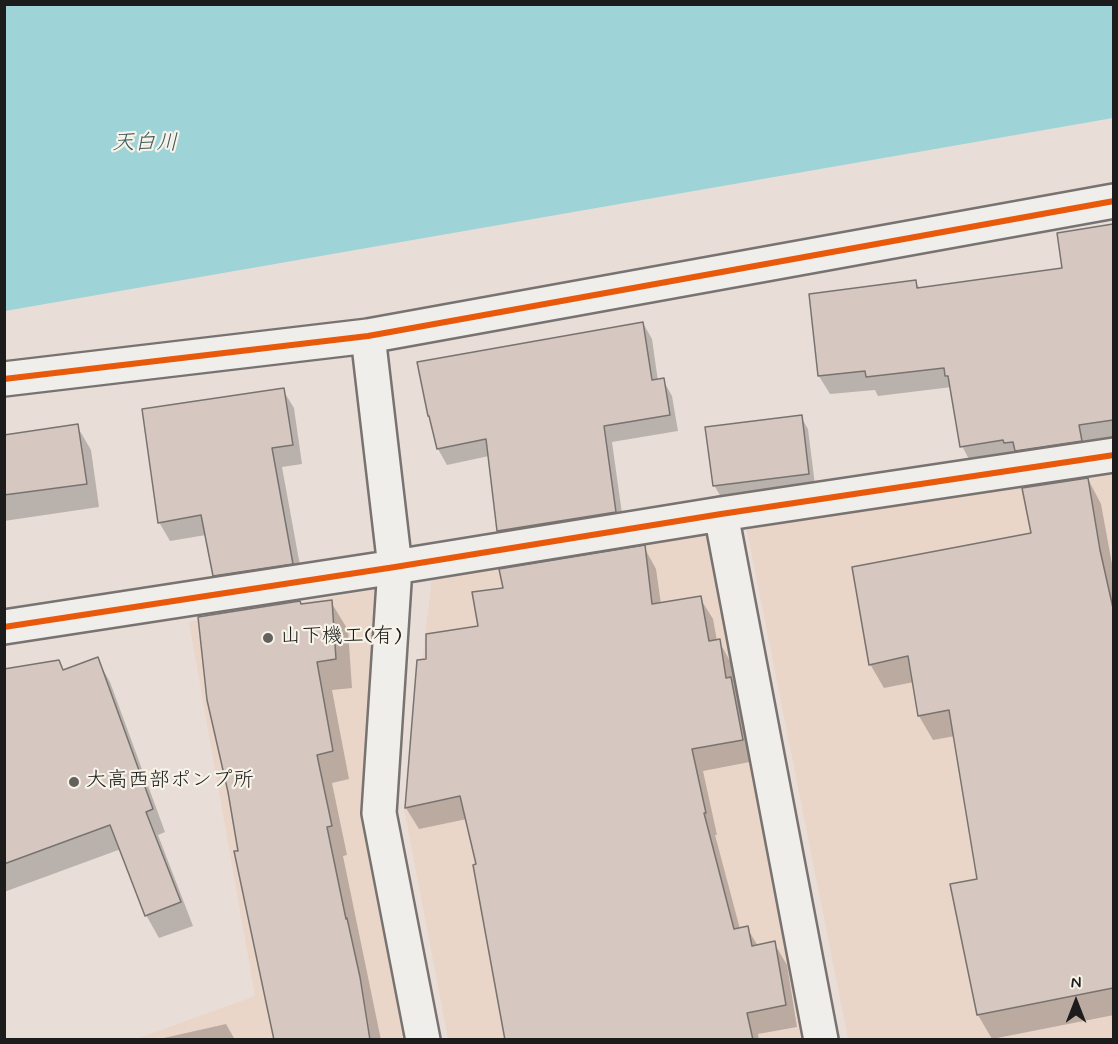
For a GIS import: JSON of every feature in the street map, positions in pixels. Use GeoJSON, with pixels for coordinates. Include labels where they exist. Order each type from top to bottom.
{"type":"FeatureCollection","features":[{"type":"Feature","properties":{"kind":"street"},"geometry":{"type":"LineString","coordinates":[[4,379],[368,336],[1113,201]]}},
{"type":"Feature","properties":{"kind":"street"},"geometry":{"type":"LineString","coordinates":[[368,336],[395,567],[379,813],[423,1040]]}},
{"type":"Feature","properties":{"kind":"street"},"geometry":{"type":"LineString","coordinates":[[4,627],[1113,455]]}},
{"type":"Feature","properties":{"kind":"street"},"geometry":{"type":"LineString","coordinates":[[721,514],[821,1040]]}},
{"type":"Feature","properties":{"kind":"shaded area"},"geometry":{"type":"Polygon","coordinates":[[[1113,471],[1113,1039],[848,1039],[746,526],[1113,471]]]}},
{"type":"Feature","properties":{"kind":"shaded area"},"geometry":{"type":"Polygon","coordinates":[[[706,532],[805,1039],[448,1039],[404,809],[432,578],[706,532]]]}},
{"type":"Feature","properties":{"kind":"shaded area"},"geometry":{"type":"Polygon","coordinates":[[[384,588],[370,814],[417,1039],[133,1040],[255,996],[189,622],[384,588]]]}},
{"type":"Feature","properties":{"kind":"water","name":"天白川"},"geometry":{"type":"Polygon","coordinates":[[[5,4],[1113,5],[1113,118],[5,311],[5,4]]]}},
{"type":"Feature","properties":{"kind":"building"},"geometry":{"type":"Polygon","coordinates":[[[1113,224],[1113,420],[1079,425],[1082,441],[1015,451],[1013,442],[1004,443],[1003,440],[960,447],[948,376],[945,376],[944,368],[866,377],[865,371],[818,376],[809,294],[916,280],[917,288],[1062,268],[1057,233],[1113,224]]]}},
{"type":"Feature","properties":{"kind":"building"},"geometry":{"type":"Polygon","coordinates":[[[643,322],[652,380],[664,378],[670,415],[604,426],[616,512],[497,531],[486,439],[437,449],[417,362],[643,322]]]}},
{"type":"Feature","properties":{"kind":"building"},"geometry":{"type":"Polygon","coordinates":[[[284,388],[293,445],[272,448],[293,564],[213,576],[201,515],[158,523],[142,409],[284,388]]]}},
{"type":"Feature","properties":{"kind":"building"},"geometry":{"type":"Polygon","coordinates":[[[802,415],[809,474],[713,486],[705,427],[802,415]]]}},
{"type":"Feature","properties":{"kind":"building"},"geometry":{"type":"Polygon","coordinates":[[[78,424],[87,484],[4,495],[4,435],[78,424]]]}},
{"type":"Feature","properties":{"kind":"building"},"geometry":{"type":"Polygon","coordinates":[[[1088,478],[1100,550],[1113,608],[1113,988],[977,1015],[950,884],[977,879],[949,710],[918,716],[908,656],[869,665],[852,567],[1031,533],[1022,488],[1088,478]]]}},
{"type":"Feature","properties":{"kind":"building"},"geometry":{"type":"Polygon","coordinates":[[[645,545],[652,604],[701,596],[709,641],[720,639],[726,678],[731,677],[743,740],[692,749],[706,813],[704,813],[734,929],[748,926],[752,946],[775,941],[786,1005],[747,1013],[753,1040],[505,1040],[473,865],[476,864],[460,796],[405,808],[417,660],[426,659],[426,634],[478,626],[472,592],[503,588],[499,569],[645,545]]]}},
{"type":"Feature","properties":{"kind":"building"},"geometry":{"type":"Polygon","coordinates":[[[332,600],[336,659],[317,662],[333,751],[317,755],[332,826],[327,827],[360,977],[370,1040],[274,1040],[234,851],[238,851],[228,792],[207,700],[198,617],[300,601],[301,604],[332,600]]]}},
{"type":"Feature","properties":{"kind":"building","name":"大高西部ポンプ所"},"geometry":{"type":"Polygon","coordinates":[[[98,657],[153,809],[146,812],[181,902],[145,916],[110,825],[4,864],[4,669],[59,660],[63,670],[98,657]]]}},
{"type":"Feature","properties":{"kind":"cycle path"},"geometry":{"type":"LineString","coordinates":[[4,379],[368,336],[1114,201]]}},
{"type":"Feature","properties":{"kind":"cycle path"},"geometry":{"type":"LineString","coordinates":[[4,627],[721,514],[1114,455]]}},
{"type":"Feature","properties":{"kind":"place","name":"山下機工(有)"},"geometry":{"type":"Point","coordinates":[268,638]}},
{"type":"Feature","properties":{"kind":"place","name":"大高西部ポンプ所"},"geometry":{"type":"Point","coordinates":[74,782]}}]}
